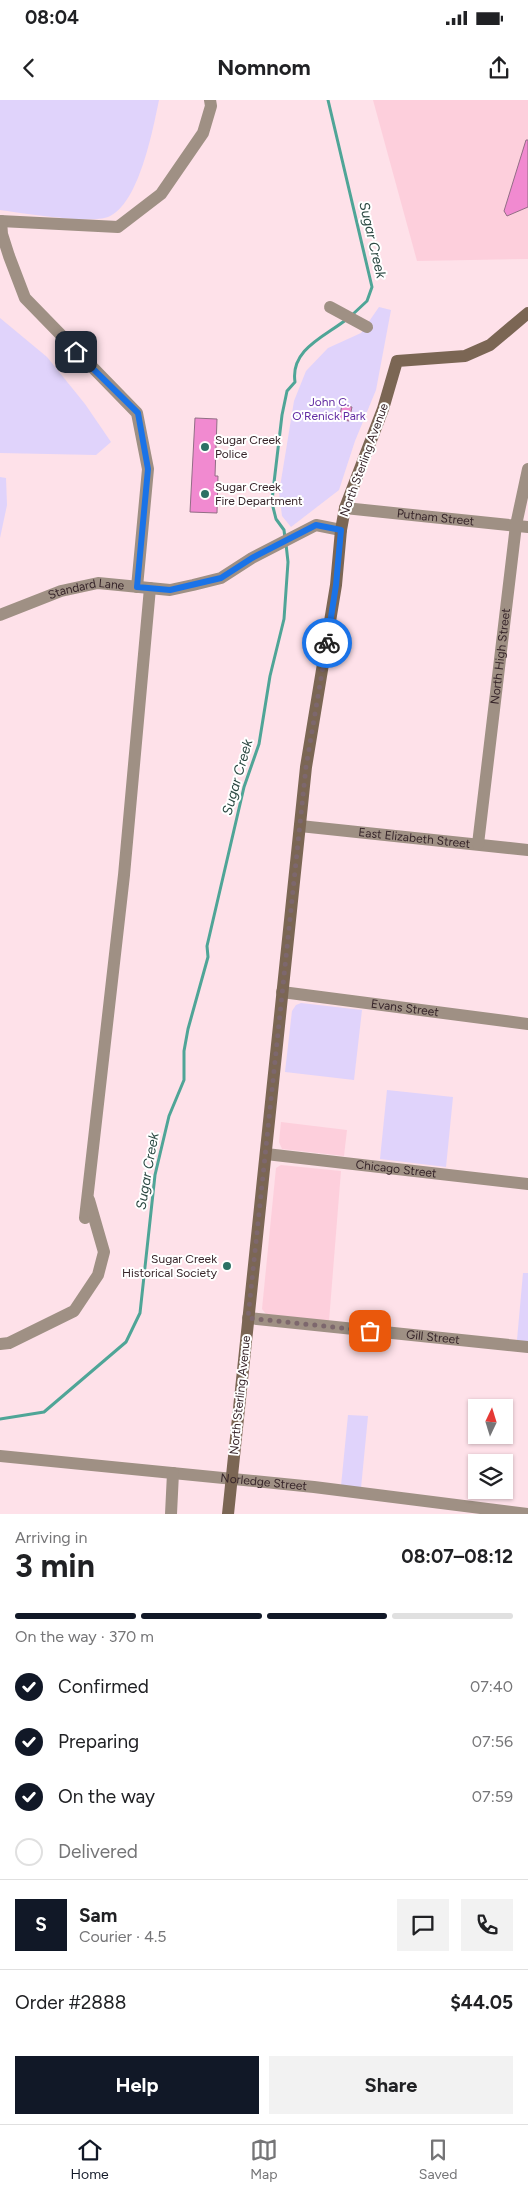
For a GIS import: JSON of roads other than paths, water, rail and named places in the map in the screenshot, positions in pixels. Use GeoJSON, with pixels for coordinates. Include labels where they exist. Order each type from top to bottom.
{"type":"FeatureCollection","features":[{"type":"Feature","properties":{"kind":"main road","name":"North Sterling Avenue"},"geometry":{"type":"LineString","coordinates":[[228,1514],[306,767],[336,585],[344,508],[383,409],[397,361],[465,356],[490,345],[528,313]]}},
{"type":"Feature","properties":{"kind":"street"},"geometry":{"type":"LineString","coordinates":[[84,1218],[124,875],[143,588],[148,469],[138,413],[25,298],[1,225],[118,227],[161,194],[203,133],[211,106],[210,100]]}},
{"type":"Feature","properties":{"kind":"street"},"geometry":{"type":"LineString","coordinates":[[331,308],[362,324]]}},
{"type":"Feature","properties":{"kind":"street","name":"North High Street"},"geometry":{"type":"LineString","coordinates":[[478,844],[522,526],[528,469]]}},
{"type":"Feature","properties":{"kind":"street","name":"Putnam Street"},"geometry":{"type":"LineString","coordinates":[[344,508],[522,526]]}},
{"type":"Feature","properties":{"kind":"street","name":"Standard Lane"},"geometry":{"type":"LineString","coordinates":[[0,615],[61,591],[98,583],[170,590],[221,578],[252,558],[316,525],[341,530]]}},
{"type":"Feature","properties":{"kind":"street","name":"East Elizabeth Street"},"geometry":{"type":"LineString","coordinates":[[300,826],[528,850]]}},
{"type":"Feature","properties":{"kind":"street","name":"Evans Street"},"geometry":{"type":"LineString","coordinates":[[282,992],[528,1024]]}},
{"type":"Feature","properties":{"kind":"street","name":"Chicago Street"},"geometry":{"type":"LineString","coordinates":[[266,1154],[528,1184]]}},
{"type":"Feature","properties":{"kind":"street"},"geometry":{"type":"LineString","coordinates":[[0,1344],[9,1343],[74,1311],[98,1275],[104,1252],[87,1194]]}},
{"type":"Feature","properties":{"kind":"street","name":"Gill Street"},"geometry":{"type":"LineString","coordinates":[[248,1318],[528,1347]]}},
{"type":"Feature","properties":{"kind":"street","name":"Norledge Street"},"geometry":{"type":"LineString","coordinates":[[0,1456],[232,1478],[528,1514]]}},
{"type":"Feature","properties":{"kind":"street"},"geometry":{"type":"LineString","coordinates":[[171,1514],[173,1473]]}},
{"type":"Feature","properties":{"kind":"waterway","name":"Sugar Creek"},"geometry":{"type":"LineString","coordinates":[[328,100],[372,287],[367,301],[352,315]]}},
{"type":"Feature","properties":{"kind":"waterway","name":"Sugar Creek"},"geometry":{"type":"LineString","coordinates":[[285,538],[284,530],[276,519],[272,503],[282,415],[287,391],[295,382],[295,371],[298,361],[304,352],[311,344],[347,319]]}},
{"type":"Feature","properties":{"kind":"waterway","name":"Sugar Creek"},"geometry":{"type":"LineString","coordinates":[[0,1419],[44,1412],[126,1342],[140,1313],[155,1175],[169,1116],[184,1080],[184,1051],[188,1029],[208,957],[207,946],[244,787],[259,744],[270,676],[284,619],[288,562],[286,544]]}},
{"type":"Feature","properties":{"kind":"place","name":"Sugar Creek Police"},"geometry":{"type":"Point","coordinates":[205,447]}},
{"type":"Feature","properties":{"kind":"place","name":"Sugar Creek Fire Department"},"geometry":{"type":"Point","coordinates":[205,494]}},
{"type":"Feature","properties":{"kind":"place","name":"Sugar Creek Historical Society"},"geometry":{"type":"Point","coordinates":[227,1266]}},
{"type":"Feature","properties":{"kind":"park label","name":"John C. O'Renick Park"},"geometry":{"type":"Point","coordinates":[329,409]}}]}
